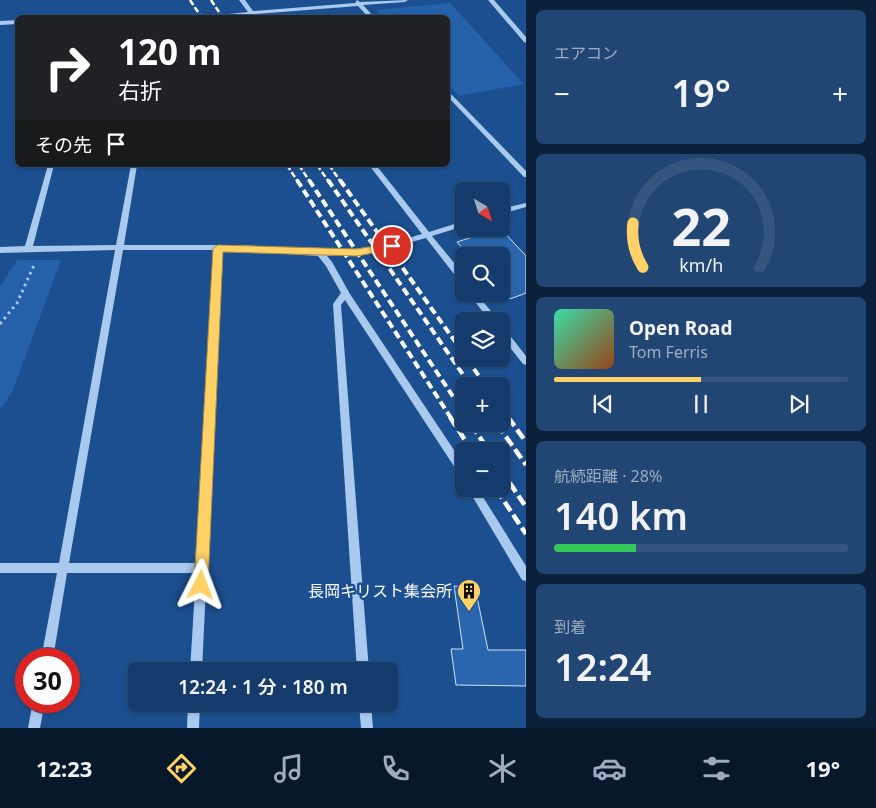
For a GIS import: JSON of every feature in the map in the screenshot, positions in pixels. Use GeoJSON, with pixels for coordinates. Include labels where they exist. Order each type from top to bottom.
{"type":"FeatureCollection","features":[{"type":"Feature","properties":{"kind":"street"},"geometry":{"type":"LineString","coordinates":[[242,0],[254,15],[358,2],[405,0]]}},
{"type":"Feature","properties":{"kind":"street"},"geometry":{"type":"LineString","coordinates":[[491,0],[526,41]]}},
{"type":"Feature","properties":{"kind":"street"},"geometry":{"type":"LineString","coordinates":[[358,2],[370,15]]}},
{"type":"Feature","properties":{"kind":"street"},"geometry":{"type":"LineString","coordinates":[[0,23],[15,22]]}},
{"type":"Feature","properties":{"kind":"street"},"geometry":{"type":"LineString","coordinates":[[450,96],[526,175]]}},
{"type":"Feature","properties":{"kind":"street"},"geometry":{"type":"LineString","coordinates":[[28,248],[50,167]]}},
{"type":"Feature","properties":{"kind":"street"},"geometry":{"type":"LineString","coordinates":[[49,648],[134,167]]}},
{"type":"Feature","properties":{"kind":"street"},"geometry":{"type":"LineString","coordinates":[[374,167],[455,270]]}},
{"type":"Feature","properties":{"kind":"street"},"geometry":{"type":"LineString","coordinates":[[510,209],[526,204]]}},
{"type":"Feature","properties":{"kind":"street"},"geometry":{"type":"LineString","coordinates":[[0,250],[28,248],[218,248],[320,252],[366,251],[392,246],[455,226]]}},
{"type":"Feature","properties":{"kind":"street"},"geometry":{"type":"LineString","coordinates":[[197,662],[218,248]]}},
{"type":"Feature","properties":{"kind":"street"},"geometry":{"type":"LineString","coordinates":[[320,252],[455,460]]}},
{"type":"Feature","properties":{"kind":"street"},"geometry":{"type":"LineString","coordinates":[[346,293],[337,304],[362,662]]}},
{"type":"Feature","properties":{"kind":"street"},"geometry":{"type":"LineString","coordinates":[[480,302],[488,312]]}},
{"type":"Feature","properties":{"kind":"street"},"geometry":{"type":"LineString","coordinates":[[510,342],[526,362]]}},
{"type":"Feature","properties":{"kind":"street"},"geometry":{"type":"LineString","coordinates":[[478,497],[526,576]]}},
{"type":"Feature","properties":{"kind":"street"},"geometry":{"type":"LineString","coordinates":[[0,568],[202,568]]}},
{"type":"Feature","properties":{"kind":"street"},"geometry":{"type":"LineString","coordinates":[[192,728],[193,712]]}},
{"type":"Feature","properties":{"kind":"street"},"geometry":{"type":"LineString","coordinates":[[366,712],[367,728]]}},
{"type":"Feature","properties":{"kind":"street"},"geometry":{"type":"LineString","coordinates":[[34,728],[37,713]]}},
{"type":"Feature","properties":{"kind":"path"},"geometry":{"type":"LineString","coordinates":[[0,324],[7,319],[18,303],[36,260]]}},
{"type":"Feature","properties":{"kind":"shaded area"},"geometry":{"type":"Polygon","coordinates":[[[450,3],[524,84],[459,96],[450,86],[450,15],[381,15],[376,10],[450,3]]]}},
{"type":"Feature","properties":{"kind":"shaded area"},"geometry":{"type":"Polygon","coordinates":[[[17,260],[61,260],[13,390],[0,410],[0,287],[17,260]]]}},
{"type":"Feature","properties":{"kind":"building"},"geometry":{"type":"Polygon","coordinates":[[[469,238],[509,238],[526,256],[526,293],[510,299],[510,247],[461,247],[457,242],[469,238]]]}},
{"type":"Feature","properties":{"kind":"building"},"geometry":{"type":"Polygon","coordinates":[[[454,586],[475,587],[488,650],[526,650],[526,686],[456,685],[451,649],[463,649],[454,586]]]}},
{"type":"Feature","properties":{"kind":"railway"},"geometry":{"type":"LineString","coordinates":[[190,0],[200,15]]}},
{"type":"Feature","properties":{"kind":"railway"},"geometry":{"type":"LineString","coordinates":[[211,0],[221,15]]}},
{"type":"Feature","properties":{"kind":"railway"},"geometry":{"type":"LineString","coordinates":[[288,167],[298,182]]}},
{"type":"Feature","properties":{"kind":"railway"},"geometry":{"type":"LineString","coordinates":[[300,167],[310,182]]}},
{"type":"Feature","properties":{"kind":"railway"},"geometry":{"type":"LineString","coordinates":[[318,167],[329,182]]}},
{"type":"Feature","properties":{"kind":"railway"},"geometry":{"type":"LineString","coordinates":[[330,167],[341,182]]}},
{"type":"Feature","properties":{"kind":"railway"},"geometry":{"type":"LineString","coordinates":[[297,180],[451,418]]}},
{"type":"Feature","properties":{"kind":"railway"},"geometry":{"type":"LineString","coordinates":[[309,180],[455,399]]}},
{"type":"Feature","properties":{"kind":"railway"},"geometry":{"type":"LineString","coordinates":[[328,180],[465,377]]}},
{"type":"Feature","properties":{"kind":"railway"},"geometry":{"type":"LineString","coordinates":[[340,180],[455,341]]}},
{"type":"Feature","properties":{"kind":"railway"},"geometry":{"type":"LineString","coordinates":[[473,367],[480,377]]}},
{"type":"Feature","properties":{"kind":"railway"},"geometry":{"type":"LineString","coordinates":[[450,417],[466,442]]}},
{"type":"Feature","properties":{"kind":"railway"},"geometry":{"type":"LineString","coordinates":[[510,420],[526,442]]}},
{"type":"Feature","properties":{"kind":"railway"},"geometry":{"type":"LineString","coordinates":[[476,432],[483,442]]}},
{"type":"Feature","properties":{"kind":"railway"},"geometry":{"type":"LineString","coordinates":[[503,432],[526,465]]}},
{"type":"Feature","properties":{"kind":"railway"},"geometry":{"type":"LineString","coordinates":[[510,483],[526,507]]}},
{"type":"Feature","properties":{"kind":"railway"},"geometry":{"type":"LineString","coordinates":[[501,497],[526,534]]}},
{"type":"Feature","properties":{"kind":"place","name":"長岡キリスト集会所"},"geometry":{"type":"Point","coordinates":[469,612]}},
{"type":"Feature","properties":{"kind":"route"},"geometry":{"type":"LineString","coordinates":[[201,585],[218,248],[303,252],[357,252],[392,246]]}}]}
